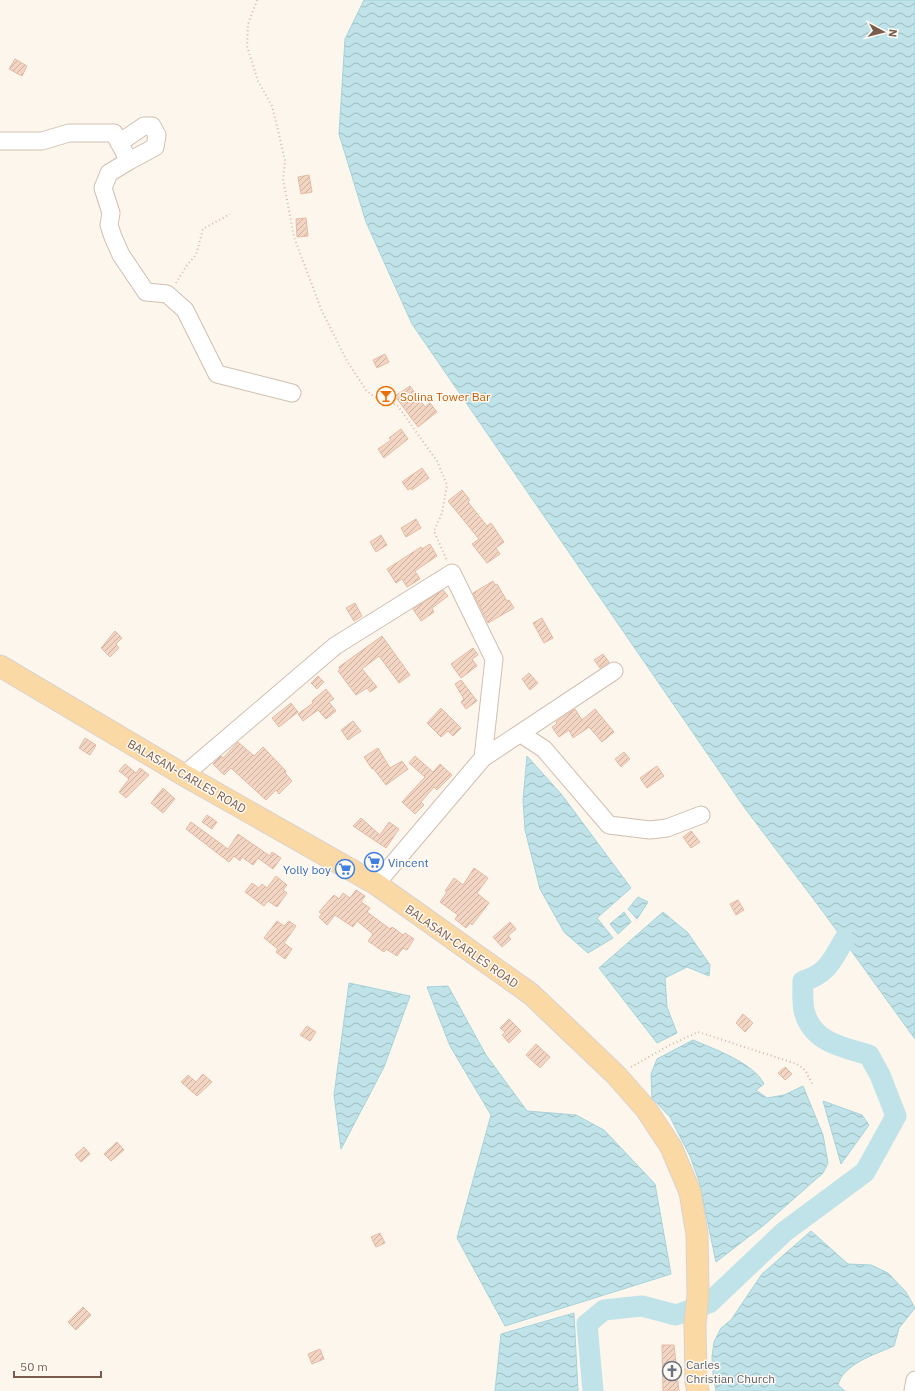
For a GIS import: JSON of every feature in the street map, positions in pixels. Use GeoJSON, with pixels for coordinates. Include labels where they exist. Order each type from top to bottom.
{"type":"FeatureCollection","features":[{"type":"Feature","properties":{"kind":"main road","name":"BALASAN-CARLES ROAD"},"geometry":{"type":"LineString","coordinates":[[0,666],[184,775],[376,884],[531,994],[616,1075],[646,1109],[671,1147],[690,1192],[697,1234],[698,1295],[695,1324],[696,1382],[698,1391]]}},
{"type":"Feature","properties":{"kind":"street"},"geometry":{"type":"LineString","coordinates":[[119,143],[144,126],[152,126],[157,135],[155,147],[109,172],[103,188],[111,213],[109,225],[121,255],[146,292],[167,294],[185,310],[217,374],[292,393]]}},
{"type":"Feature","properties":{"kind":"street"},"geometry":{"type":"LineString","coordinates":[[0,142],[42,141],[68,133],[114,133],[129,161]]}},
{"type":"Feature","properties":{"kind":"street"},"geometry":{"type":"LineString","coordinates":[[184,775],[335,646],[452,573],[494,659],[484,758]]}},
{"type":"Feature","properties":{"kind":"street"},"geometry":{"type":"LineString","coordinates":[[376,884],[484,758],[614,671]]}},
{"type":"Feature","properties":{"kind":"street"},"geometry":{"type":"LineString","coordinates":[[521,734],[544,749],[609,825],[650,830],[662,828],[701,815]]}},
{"type":"Feature","properties":{"kind":"street"},"geometry":{"type":"LineString","coordinates":[[913,1391],[915,1380]]}},
{"type":"Feature","properties":{"kind":"path"},"geometry":{"type":"LineString","coordinates":[[257,0],[248,24],[247,46],[258,81],[272,106],[280,134],[284,161],[283,179],[294,238],[321,309],[347,361],[366,390],[377,399],[397,405],[437,461],[447,485],[442,513],[434,531],[452,573]]}},
{"type":"Feature","properties":{"kind":"path"},"geometry":{"type":"LineString","coordinates":[[167,294],[174,287],[186,265],[196,255],[203,229],[230,214]]}},
{"type":"Feature","properties":{"kind":"path"},"geometry":{"type":"LineString","coordinates":[[616,1075],[668,1046],[698,1032],[797,1064],[805,1070],[813,1085]]}},
{"type":"Feature","properties":{"kind":"water"},"geometry":{"type":"Polygon","coordinates":[[[364,0],[915,0],[915,1039],[824,913],[744,807],[412,324],[366,222],[339,134],[345,39],[364,0]]]}},
{"type":"Feature","properties":{"kind":"water"},"geometry":{"type":"Polygon","coordinates":[[[527,756],[562,795],[631,888],[597,918],[613,938],[588,953],[564,932],[540,889],[525,830],[523,800],[527,756]]]}},
{"type":"Feature","properties":{"kind":"water"},"geometry":{"type":"Polygon","coordinates":[[[638,897],[648,902],[637,919],[628,909],[638,897]]]}},
{"type":"Feature","properties":{"kind":"water"},"geometry":{"type":"Polygon","coordinates":[[[624,912],[631,922],[618,934],[610,924],[624,912]]]}},
{"type":"Feature","properties":{"kind":"water"},"geometry":{"type":"Polygon","coordinates":[[[663,912],[688,933],[710,965],[709,976],[687,967],[665,978],[667,1007],[677,1033],[657,1043],[599,968],[663,912]]]}},
{"type":"Feature","properties":{"kind":"water"},"geometry":{"type":"Polygon","coordinates":[[[349,983],[410,996],[384,1067],[341,1149],[334,1095],[349,983]]]}},
{"type":"Feature","properties":{"kind":"water"},"geometry":{"type":"Polygon","coordinates":[[[448,986],[486,1055],[527,1111],[576,1115],[604,1130],[655,1184],[671,1274],[505,1326],[457,1238],[491,1115],[450,1046],[427,987],[448,986]]]}},
{"type":"Feature","properties":{"kind":"water"},"geometry":{"type":"Polygon","coordinates":[[[693,1040],[722,1052],[743,1063],[752,1070],[759,1076],[764,1084],[756,1090],[767,1098],[784,1095],[803,1086],[823,1135],[828,1163],[823,1173],[764,1225],[716,1262],[699,1181],[690,1156],[670,1117],[652,1098],[651,1074],[657,1059],[693,1040]]]}},
{"type":"Feature","properties":{"kind":"water"},"geometry":{"type":"Polygon","coordinates":[[[823,1101],[862,1115],[869,1125],[841,1164],[823,1101]]]}},
{"type":"Feature","properties":{"kind":"water"},"geometry":{"type":"Polygon","coordinates":[[[811,1231],[848,1264],[871,1265],[888,1273],[906,1292],[915,1308],[899,1328],[894,1346],[870,1356],[846,1371],[838,1385],[845,1391],[716,1391],[712,1357],[714,1342],[721,1328],[731,1320],[762,1274],[811,1231]]]}},
{"type":"Feature","properties":{"kind":"water"},"geometry":{"type":"Polygon","coordinates":[[[574,1313],[578,1391],[495,1391],[501,1334],[574,1313]]]}},
{"type":"Feature","properties":{"kind":"building"},"geometry":{"type":"Polygon","coordinates":[[[15,59],[27,66],[22,76],[9,69],[15,59]]]}},
{"type":"Feature","properties":{"kind":"building"},"geometry":{"type":"Polygon","coordinates":[[[309,175],[312,192],[301,194],[298,177],[309,175]]]}},
{"type":"Feature","properties":{"kind":"building"},"geometry":{"type":"Polygon","coordinates":[[[306,218],[308,236],[297,237],[296,219],[306,218]]]}},
{"type":"Feature","properties":{"kind":"building"},"geometry":{"type":"Polygon","coordinates":[[[385,354],[389,362],[377,368],[373,360],[385,354]]]}},
{"type":"Feature","properties":{"kind":"building"},"geometry":{"type":"Polygon","coordinates":[[[410,386],[425,407],[430,403],[437,412],[418,427],[395,396],[410,386]]]}},
{"type":"Feature","properties":{"kind":"building"},"geometry":{"type":"Polygon","coordinates":[[[401,429],[408,439],[384,458],[378,449],[391,440],[389,438],[401,429]]]}},
{"type":"Feature","properties":{"kind":"building"},"geometry":{"type":"Polygon","coordinates":[[[422,468],[429,478],[412,490],[411,488],[408,490],[402,482],[422,468]]]}},
{"type":"Feature","properties":{"kind":"building"},"geometry":{"type":"Polygon","coordinates":[[[462,490],[470,500],[468,502],[487,526],[491,523],[504,542],[496,548],[500,554],[487,563],[472,544],[479,539],[448,501],[462,490]]]}},
{"type":"Feature","properties":{"kind":"building"},"geometry":{"type":"Polygon","coordinates":[[[416,519],[421,528],[406,537],[401,528],[416,519]]]}},
{"type":"Feature","properties":{"kind":"building"},"geometry":{"type":"Polygon","coordinates":[[[381,535],[387,545],[376,552],[370,542],[381,535]]]}},
{"type":"Feature","properties":{"kind":"building"},"geometry":{"type":"Polygon","coordinates":[[[430,544],[437,556],[415,571],[420,579],[407,587],[402,579],[396,583],[387,569],[421,547],[422,549],[430,544]]]}},
{"type":"Feature","properties":{"kind":"building"},"geometry":{"type":"Polygon","coordinates":[[[493,581],[495,585],[497,584],[507,601],[509,600],[514,608],[488,623],[473,593],[493,581]]]}},
{"type":"Feature","properties":{"kind":"building"},"geometry":{"type":"Polygon","coordinates":[[[443,590],[448,596],[432,608],[434,612],[421,621],[413,609],[443,590]]]}},
{"type":"Feature","properties":{"kind":"building"},"geometry":{"type":"Polygon","coordinates":[[[355,603],[362,616],[354,621],[346,608],[355,603]]]}},
{"type":"Feature","properties":{"kind":"building"},"geometry":{"type":"Polygon","coordinates":[[[542,618],[553,638],[544,643],[533,623],[542,618]]]}},
{"type":"Feature","properties":{"kind":"building"},"geometry":{"type":"Polygon","coordinates":[[[115,631],[122,638],[116,644],[119,648],[110,657],[101,648],[115,631]]]}},
{"type":"Feature","properties":{"kind":"building"},"geometry":{"type":"Polygon","coordinates":[[[382,636],[410,675],[399,683],[379,656],[362,669],[377,687],[370,692],[367,688],[356,695],[338,671],[340,670],[339,667],[382,636]]]}},
{"type":"Feature","properties":{"kind":"building"},"geometry":{"type":"Polygon","coordinates":[[[473,648],[478,655],[472,659],[477,666],[461,678],[451,664],[473,648]]]}},
{"type":"Feature","properties":{"kind":"building"},"geometry":{"type":"Polygon","coordinates":[[[603,654],[609,662],[600,668],[594,660],[603,654]]]}},
{"type":"Feature","properties":{"kind":"building"},"geometry":{"type":"Polygon","coordinates":[[[529,673],[538,683],[530,690],[522,679],[529,673]]]}},
{"type":"Feature","properties":{"kind":"building"},"geometry":{"type":"Polygon","coordinates":[[[318,676],[324,682],[317,689],[311,683],[318,676]]]}},
{"type":"Feature","properties":{"kind":"building"},"geometry":{"type":"Polygon","coordinates":[[[461,680],[477,701],[466,709],[461,702],[464,699],[455,684],[461,680]]]}},
{"type":"Feature","properties":{"kind":"building"},"geometry":{"type":"Polygon","coordinates":[[[326,689],[334,699],[329,702],[336,711],[326,719],[318,710],[303,721],[298,714],[313,703],[312,701],[326,689]]]}},
{"type":"Feature","properties":{"kind":"building"},"geometry":{"type":"Polygon","coordinates":[[[291,703],[298,712],[279,727],[272,718],[291,703]]]}},
{"type":"Feature","properties":{"kind":"building"},"geometry":{"type":"Polygon","coordinates":[[[441,708],[461,728],[453,736],[448,731],[441,737],[427,723],[441,708]]]}},
{"type":"Feature","properties":{"kind":"building"},"geometry":{"type":"Polygon","coordinates":[[[575,709],[582,720],[595,709],[614,732],[602,742],[589,727],[573,738],[569,730],[559,737],[552,727],[557,724],[556,722],[575,709]]]}},
{"type":"Feature","properties":{"kind":"building"},"geometry":{"type":"Polygon","coordinates":[[[353,721],[361,731],[348,740],[341,730],[353,721]]]}},
{"type":"Feature","properties":{"kind":"building"},"geometry":{"type":"Polygon","coordinates":[[[85,738],[96,745],[90,755],[79,748],[85,738]]]}},
{"type":"Feature","properties":{"kind":"building"},"geometry":{"type":"Polygon","coordinates":[[[238,742],[254,756],[263,747],[286,771],[285,773],[292,781],[279,794],[276,790],[266,800],[231,768],[224,775],[213,764],[221,756],[223,758],[238,742]]]}},
{"type":"Feature","properties":{"kind":"building"},"geometry":{"type":"Polygon","coordinates":[[[378,748],[390,768],[402,761],[408,769],[386,785],[364,757],[378,748]]]}},
{"type":"Feature","properties":{"kind":"building"},"geometry":{"type":"Polygon","coordinates":[[[624,752],[630,759],[621,767],[615,759],[624,752]]]}},
{"type":"Feature","properties":{"kind":"building"},"geometry":{"type":"Polygon","coordinates":[[[415,756],[433,772],[440,764],[452,775],[437,790],[434,787],[421,802],[424,805],[415,814],[402,802],[425,777],[409,763],[415,756]]]}},
{"type":"Feature","properties":{"kind":"building"},"geometry":{"type":"Polygon","coordinates":[[[125,764],[136,773],[140,768],[149,775],[126,798],[119,792],[129,779],[119,771],[125,764]]]}},
{"type":"Feature","properties":{"kind":"building"},"geometry":{"type":"Polygon","coordinates":[[[657,766],[664,776],[647,788],[640,778],[657,766]]]}},
{"type":"Feature","properties":{"kind":"building"},"geometry":{"type":"Polygon","coordinates":[[[163,788],[175,799],[163,813],[151,803],[163,788]]]}},
{"type":"Feature","properties":{"kind":"building"},"geometry":{"type":"Polygon","coordinates":[[[207,815],[217,822],[212,829],[202,822],[207,815]]]}},
{"type":"Feature","properties":{"kind":"building"},"geometry":{"type":"Polygon","coordinates":[[[361,818],[380,835],[389,822],[399,829],[386,848],[353,826],[361,818]]]}},
{"type":"Feature","properties":{"kind":"building"},"geometry":{"type":"Polygon","coordinates":[[[191,822],[228,849],[238,834],[270,856],[272,852],[281,858],[273,869],[258,858],[253,865],[242,857],[240,861],[234,856],[229,862],[186,829],[191,822]]]}},
{"type":"Feature","properties":{"kind":"building"},"geometry":{"type":"Polygon","coordinates":[[[691,831],[700,842],[691,848],[683,837],[691,831]]]}},
{"type":"Feature","properties":{"kind":"building"},"geometry":{"type":"Polygon","coordinates":[[[474,868],[488,878],[477,893],[489,903],[472,925],[470,923],[466,928],[455,919],[458,915],[440,902],[447,892],[445,891],[454,878],[463,885],[474,868]]]}},
{"type":"Feature","properties":{"kind":"building"},"geometry":{"type":"Polygon","coordinates":[[[276,876],[287,885],[283,890],[287,893],[277,907],[268,901],[264,906],[245,892],[252,883],[259,888],[262,884],[267,888],[276,876]]]}},
{"type":"Feature","properties":{"kind":"building"},"geometry":{"type":"Polygon","coordinates":[[[356,890],[365,896],[361,902],[370,908],[367,912],[390,929],[392,927],[403,935],[405,933],[414,939],[407,950],[403,948],[397,956],[386,949],[384,952],[368,941],[373,934],[357,921],[353,927],[335,915],[327,925],[319,917],[322,914],[319,912],[334,895],[339,899],[343,893],[350,898],[356,890]]]}},
{"type":"Feature","properties":{"kind":"building"},"geometry":{"type":"Polygon","coordinates":[[[738,900],[744,910],[736,915],[730,904],[738,900]]]}},
{"type":"Feature","properties":{"kind":"building"},"geometry":{"type":"Polygon","coordinates":[[[277,921],[284,926],[289,921],[296,926],[284,943],[292,949],[285,959],[276,952],[278,949],[264,938],[277,921]]]}},
{"type":"Feature","properties":{"kind":"building"},"geometry":{"type":"Polygon","coordinates":[[[510,922],[516,929],[508,936],[511,939],[502,947],[493,937],[510,922]]]}},
{"type":"Feature","properties":{"kind":"building"},"geometry":{"type":"Polygon","coordinates":[[[743,1014],[753,1023],[745,1032],[736,1023],[743,1014]]]}},
{"type":"Feature","properties":{"kind":"building"},"geometry":{"type":"Polygon","coordinates":[[[509,1019],[521,1031],[509,1043],[502,1035],[505,1032],[500,1028],[509,1019]]]}},
{"type":"Feature","properties":{"kind":"building"},"geometry":{"type":"Polygon","coordinates":[[[307,1026],[316,1032],[310,1041],[300,1035],[307,1026]]]}},
{"type":"Feature","properties":{"kind":"building"},"geometry":{"type":"Polygon","coordinates":[[[536,1044],[550,1057],[540,1068],[526,1055],[536,1044]]]}},
{"type":"Feature","properties":{"kind":"building"},"geometry":{"type":"Polygon","coordinates":[[[785,1067],[792,1074],[785,1080],[778,1073],[785,1067]]]}},
{"type":"Feature","properties":{"kind":"building"},"geometry":{"type":"Polygon","coordinates":[[[203,1074],[212,1082],[197,1096],[181,1082],[188,1075],[196,1082],[203,1074]]]}},
{"type":"Feature","properties":{"kind":"building"},"geometry":{"type":"Polygon","coordinates":[[[117,1142],[124,1150],[111,1161],[104,1154],[117,1142]]]}},
{"type":"Feature","properties":{"kind":"building"},"geometry":{"type":"Polygon","coordinates":[[[84,1147],[90,1154],[81,1162],[75,1155],[84,1147]]]}},
{"type":"Feature","properties":{"kind":"building"},"geometry":{"type":"Polygon","coordinates":[[[380,1233],[385,1243],[376,1247],[371,1237],[380,1233]]]}},
{"type":"Feature","properties":{"kind":"building"},"geometry":{"type":"Polygon","coordinates":[[[83,1307],[91,1315],[76,1330],[68,1322],[83,1307]]]}},
{"type":"Feature","properties":{"kind":"building"},"geometry":{"type":"Polygon","coordinates":[[[662,1345],[674,1345],[679,1391],[663,1391],[662,1345]]]}},
{"type":"Feature","properties":{"kind":"building"},"geometry":{"type":"Polygon","coordinates":[[[320,1349],[324,1359],[312,1364],[308,1354],[320,1349]]]}},
{"type":"Feature","properties":{"kind":"waterway"},"geometry":{"type":"LineString","coordinates":[[593,1391],[587,1324],[604,1310],[642,1306],[676,1315],[709,1303],[784,1232],[865,1172],[896,1116],[880,1075],[869,1055],[838,1046],[821,1036],[813,1029],[808,1021],[803,1003],[803,981],[818,975],[828,966],[844,940]]}},
{"type":"Feature","properties":{"kind":"place","name":"Solina Tower Bar"},"geometry":{"type":"Point","coordinates":[386,396]}},
{"type":"Feature","properties":{"kind":"place","name":"Vincent"},"geometry":{"type":"Point","coordinates":[374,862]}},
{"type":"Feature","properties":{"kind":"place","name":"Yolly boy"},"geometry":{"type":"Point","coordinates":[345,869]}},
{"type":"Feature","properties":{"kind":"place","name":"Carles Christian Church"},"geometry":{"type":"Point","coordinates":[672,1371]}}]}
